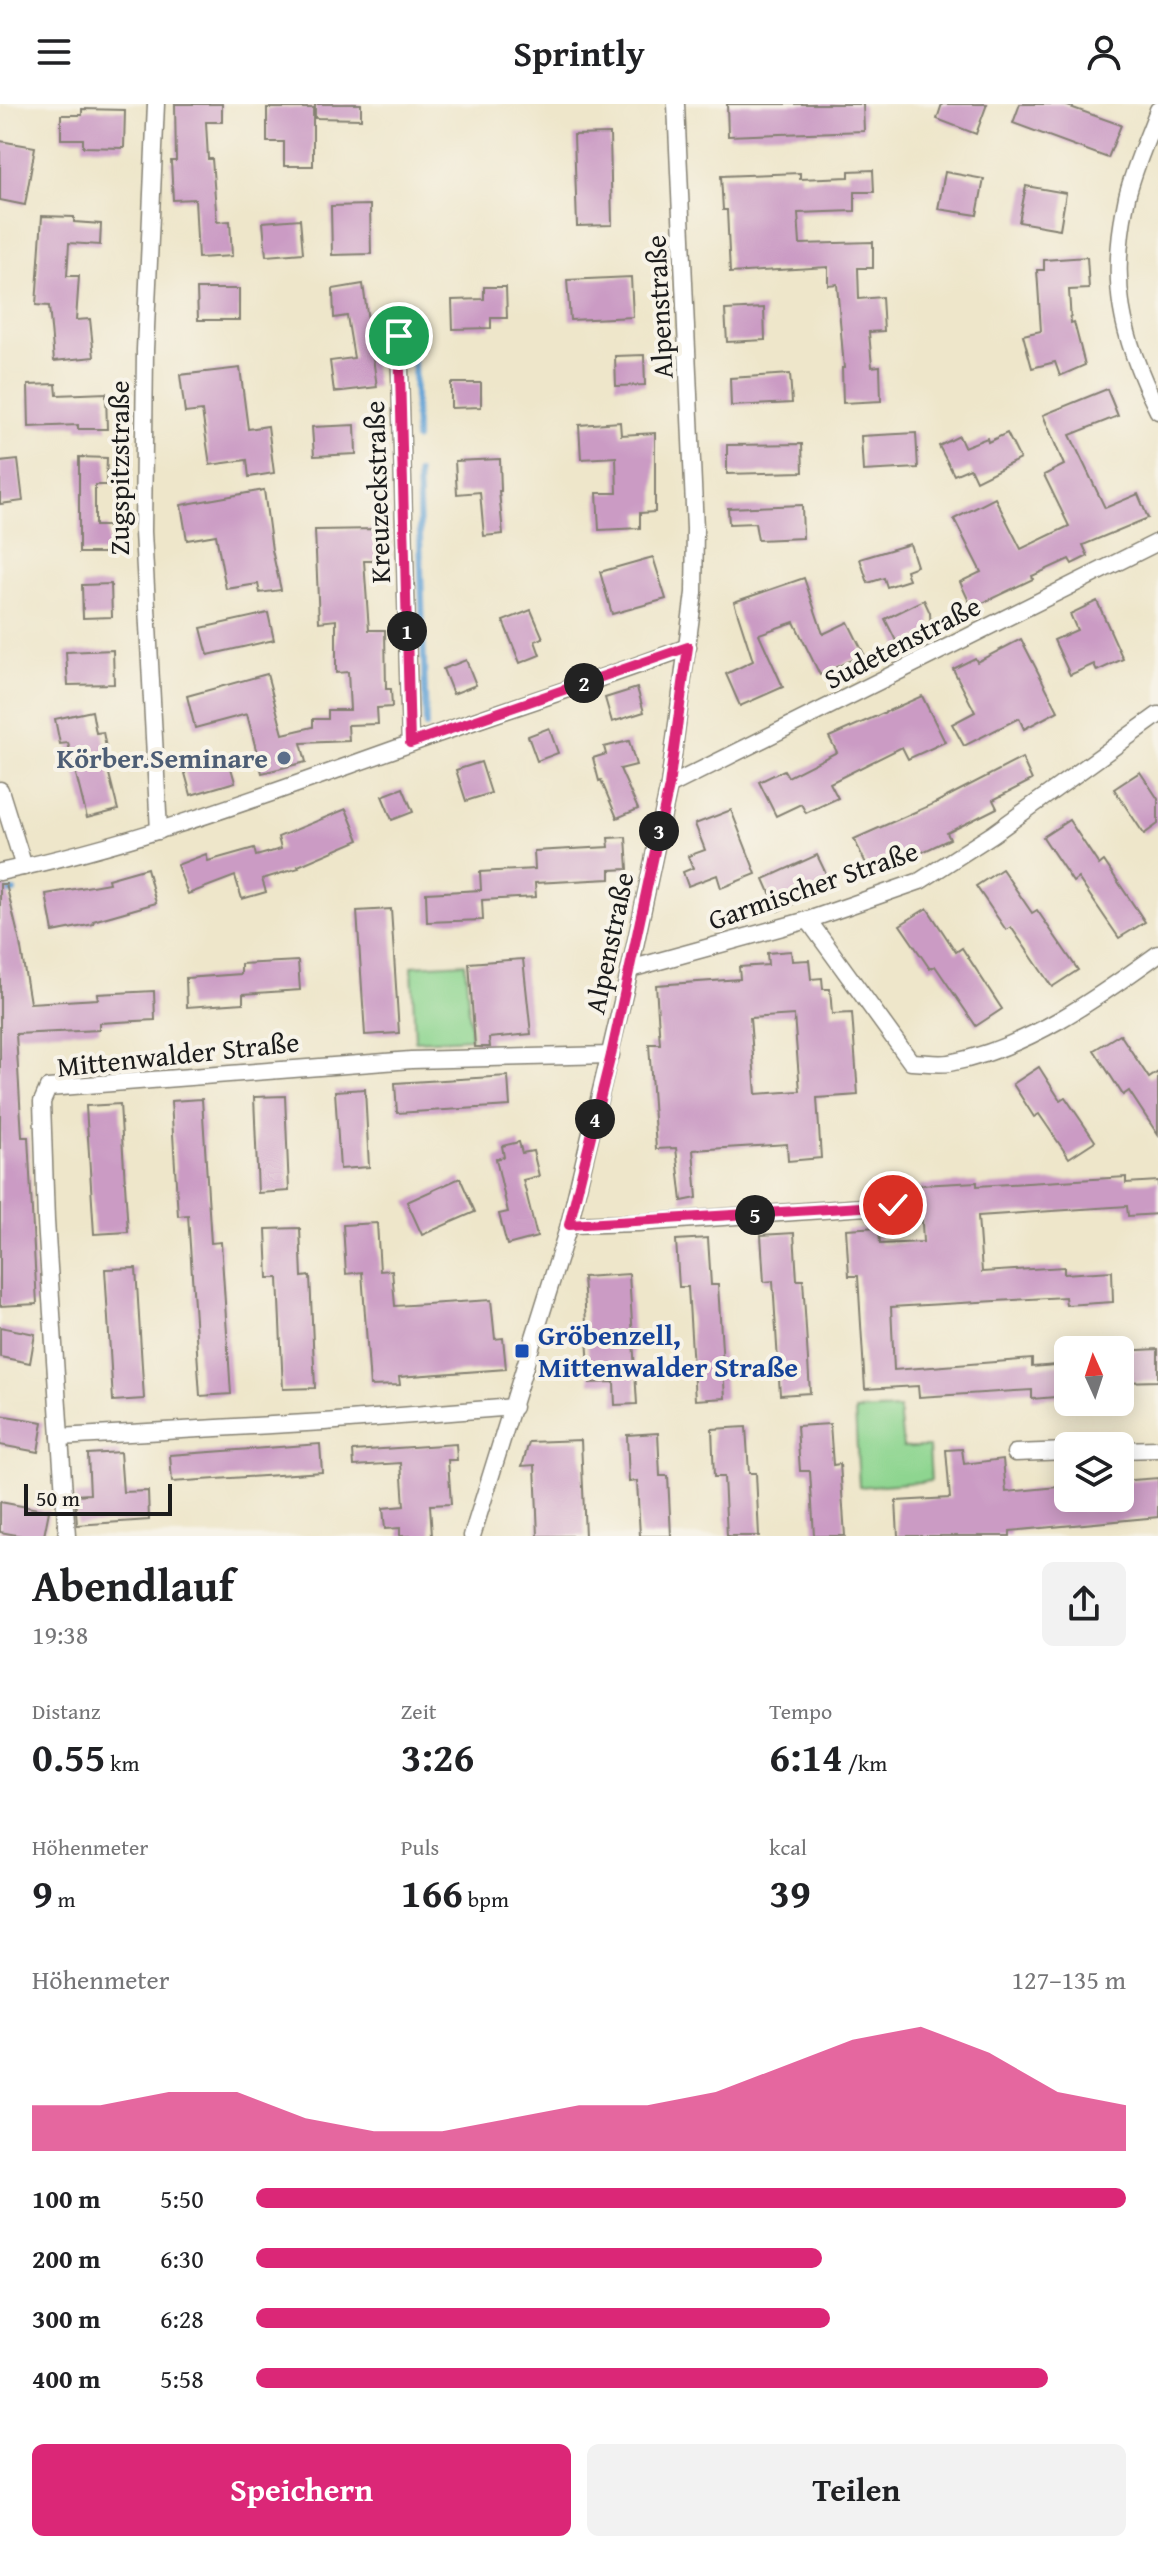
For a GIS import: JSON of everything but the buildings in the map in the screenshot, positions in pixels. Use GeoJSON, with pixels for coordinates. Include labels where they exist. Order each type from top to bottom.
{"type":"FeatureCollection","features":[{"type":"Feature","properties":{"kind":"street","name":"Zugspitzstraße"},"geometry":{"type":"LineString","coordinates":[[156,104],[145,350],[143,532],[159,831]]}},
{"type":"Feature","properties":{"kind":"street","name":"Alpenstraße"},"geometry":{"type":"LineString","coordinates":[[472,1536],[569,1225],[611,1055],[669,786],[694,593],[695,529],[676,104]]}},
{"type":"Feature","properties":{"kind":"street"},"geometry":{"type":"LineString","coordinates":[[1158,110],[1127,196],[1117,272],[1124,328],[1140,374],[1158,411]]}},
{"type":"Feature","properties":{"kind":"street","name":"Kreuzeckstraße"},"geometry":{"type":"LineString","coordinates":[[399,336],[410,743]]}},
{"type":"Feature","properties":{"kind":"street","name":"Sudetenstraße"},"geometry":{"type":"LineString","coordinates":[[669,786],[1158,542]]}},
{"type":"Feature","properties":{"kind":"street"},"geometry":{"type":"LineString","coordinates":[[0,872],[159,831],[688,647]]}},
{"type":"Feature","properties":{"kind":"street","name":"Garmischer Straße"},"geometry":{"type":"LineString","coordinates":[[630,969],[808,920],[920,881],[993,834],[1158,715]]}},
{"type":"Feature","properties":{"kind":"street"},"geometry":{"type":"LineString","coordinates":[[0,790],[24,867]]}},
{"type":"Feature","properties":{"kind":"street"},"geometry":{"type":"LineString","coordinates":[[808,920],[911,1062],[946,1064],[993,1051],[1105,992],[1158,954]]}},
{"type":"Feature","properties":{"kind":"street","name":"Mittenwalder Straße"},"geometry":{"type":"LineString","coordinates":[[67,1536],[43,1165],[42,1102],[48,1088],[411,1060],[611,1055]]}},
{"type":"Feature","properties":{"kind":"street"},"geometry":{"type":"LineString","coordinates":[[569,1225],[893,1205]]}},
{"type":"Feature","properties":{"kind":"street"},"geometry":{"type":"LineString","coordinates":[[60,1437],[324,1422],[514,1407]]}},
{"type":"Feature","properties":{"kind":"street"},"geometry":{"type":"LineString","coordinates":[[1134,1450],[1158,1449]]}},
{"type":"Feature","properties":{"kind":"street"},"geometry":{"type":"LineString","coordinates":[[1015,1453],[1054,1452]]}},
{"type":"Feature","properties":{"kind":"green space"},"geometry":{"type":"Polygon","coordinates":[[[465,963],[471,1038],[415,1041],[412,966],[465,963]]]}},
{"type":"Feature","properties":{"kind":"green space"},"geometry":{"type":"Polygon","coordinates":[[[899,1409],[903,1447],[929,1447],[931,1481],[859,1487],[855,1411],[899,1409]]]}},
{"type":"Feature","properties":{"kind":"waterway"},"geometry":{"type":"LineString","coordinates":[[414,361],[416,439]]}},
{"type":"Feature","properties":{"kind":"waterway"},"geometry":{"type":"LineString","coordinates":[[418,473],[426,726]]}},
{"type":"Feature","properties":{"kind":"waterway"},"geometry":{"type":"LineString","coordinates":[[0,894],[14,891]]}},
{"type":"Feature","properties":{"kind":"place","name":"Körber.Seminare"},"geometry":{"type":"Point","coordinates":[284,758]}},
{"type":"Feature","properties":{"kind":"place","name":"Gröbenzell, Mittenwalder Straße"},"geometry":{"type":"Point","coordinates":[522,1351]}},
{"type":"Feature","properties":{"kind":"route"},"geometry":{"type":"LineString","coordinates":[[399,336],[410,743],[688,647],[669,786],[611,1055],[569,1225],[893,1205]]}}]}
